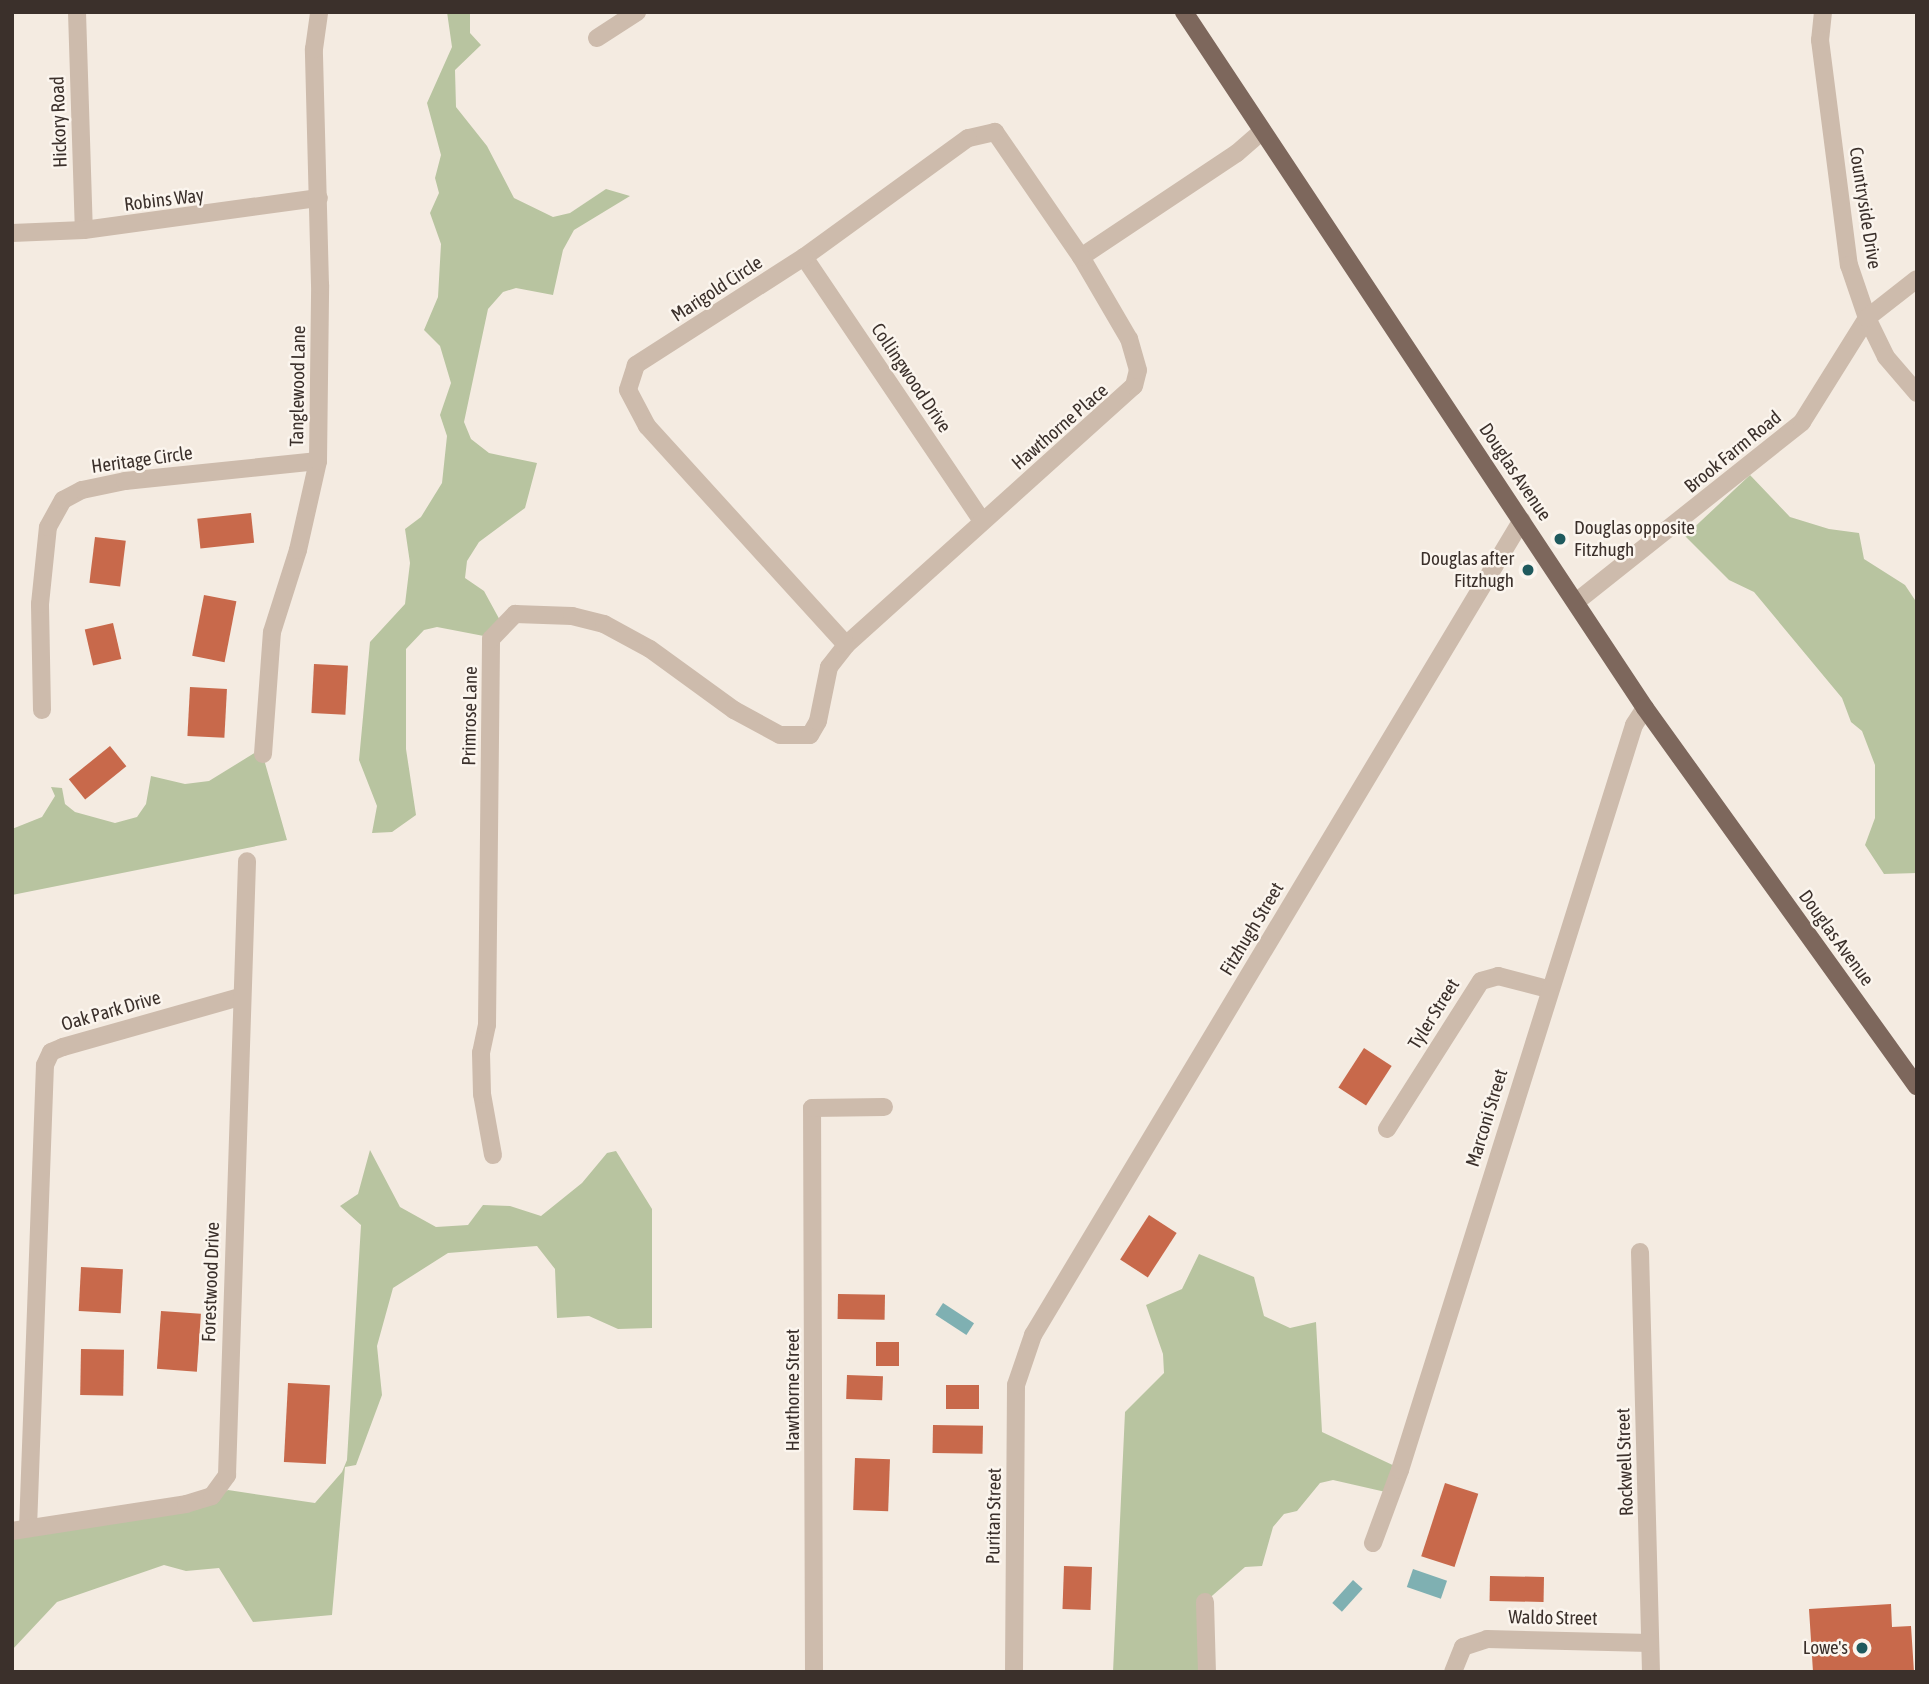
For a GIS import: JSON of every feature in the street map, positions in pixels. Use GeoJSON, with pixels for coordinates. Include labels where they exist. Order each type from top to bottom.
{"type":"FeatureCollection","features":[{"type":"Feature","properties":{"kind":"main road","name":"Douglas Avenue"},"geometry":{"type":"LineString","coordinates":[[1184,12],[1645,708],[1917,1086]]}},
{"type":"Feature","properties":{"kind":"street","name":"Hickory Road"},"geometry":{"type":"LineString","coordinates":[[77,12],[85,230]]}},
{"type":"Feature","properties":{"kind":"street","name":"Tanglewood Lane"},"geometry":{"type":"LineString","coordinates":[[263,754],[272,632],[307,515],[318,461],[319,198],[314,49],[319,12]]}},
{"type":"Feature","properties":{"kind":"street"},"geometry":{"type":"LineString","coordinates":[[597,38],[637,12]]}},
{"type":"Feature","properties":{"kind":"street","name":"Countryside Drive"},"geometry":{"type":"LineString","coordinates":[[1823,12],[1820,40],[1849,265],[1867,318],[1886,357],[1917,393]]}},
{"type":"Feature","properties":{"kind":"street","name":"Marigold Circle"},"geometry":{"type":"LineString","coordinates":[[846,645],[647,426],[628,390],[636,365],[804,257],[968,138],[995,132],[1081,257]]}},
{"type":"Feature","properties":{"kind":"street"},"geometry":{"type":"LineString","coordinates":[[1081,257],[1237,153],[1261,132]]}},
{"type":"Feature","properties":{"kind":"street","name":"Robins Way"},"geometry":{"type":"LineString","coordinates":[[12,233],[85,230],[319,198]]}},
{"type":"Feature","properties":{"kind":"street","name":"Collingwood Drive"},"geometry":{"type":"LineString","coordinates":[[804,257],[982,521]]}},
{"type":"Feature","properties":{"kind":"street","name":"Hawthorne Place"},"geometry":{"type":"LineString","coordinates":[[810,734],[818,721],[829,667],[846,645],[1134,386],[1138,370],[1129,339],[1081,257]]}},
{"type":"Feature","properties":{"kind":"street","name":"Brook Farm Road"},"geometry":{"type":"LineString","coordinates":[[1576,602],[1802,422],[1867,318],[1917,279]]}},
{"type":"Feature","properties":{"kind":"street","name":"Heritage Circle"},"geometry":{"type":"LineString","coordinates":[[42,710],[42,591],[48,527],[63,500],[82,490],[125,481],[318,461]]}},
{"type":"Feature","properties":{"kind":"street","name":"Fitzhugh Street"},"geometry":{"type":"LineString","coordinates":[[1022,1362],[1138,1158],[1522,520]]}},
{"type":"Feature","properties":{"kind":"street","name":"Primrose Lane"},"geometry":{"type":"LineString","coordinates":[[493,1155],[482,1094],[481,1053],[487,1025],[491,639],[515,614],[572,616],[604,624],[650,649],[734,710],[780,735],[810,734]]}},
{"type":"Feature","properties":{"kind":"street","name":"Marconi Street"},"geometry":{"type":"LineString","coordinates":[[1373,1543],[1400,1471],[1548,989],[1634,725],[1645,708]]}},
{"type":"Feature","properties":{"kind":"street","name":"Forestwood Drive"},"geometry":{"type":"LineString","coordinates":[[20,1530],[186,1504],[212,1496],[227,1475],[240,997],[247,861]]}},
{"type":"Feature","properties":{"kind":"street","name":"Tyler Street"},"geometry":{"type":"LineString","coordinates":[[1387,1129],[1481,981],[1498,976],[1548,989]]}},
{"type":"Feature","properties":{"kind":"street","name":"Oak Park Drive"},"geometry":{"type":"LineString","coordinates":[[20,1530],[45,1065],[51,1052],[63,1047],[240,997]]}},
{"type":"Feature","properties":{"kind":"street","name":"Hawthorne Street"},"geometry":{"type":"LineString","coordinates":[[814,1672],[812,1108],[884,1107]]}},
{"type":"Feature","properties":{"kind":"street","name":"Rockwell Street"},"geometry":{"type":"LineString","coordinates":[[1640,1252],[1651,1672]]}},
{"type":"Feature","properties":{"kind":"street","name":"Puritan Street"},"geometry":{"type":"LineString","coordinates":[[1014,1672],[1016,1385],[1022,1362]]}},
{"type":"Feature","properties":{"kind":"street"},"geometry":{"type":"LineString","coordinates":[[1205,1602],[1207,1672]]}},
{"type":"Feature","properties":{"kind":"street","name":"Waldo Street"},"geometry":{"type":"LineString","coordinates":[[1453,1672],[1458,1653],[1472,1643],[1506,1637],[1650,1643]]}},
{"type":"Feature","properties":{"kind":"green space"},"geometry":{"type":"Polygon","coordinates":[[[447,12],[470,12],[470,33],[481,45],[455,70],[456,107],[487,146],[514,198],[553,217],[570,213],[606,189],[630,196],[574,230],[563,250],[553,295],[516,288],[503,292],[488,309],[464,422],[471,439],[489,453],[537,463],[525,508],[479,542],[467,561],[465,578],[484,591],[502,624],[489,637],[437,627],[424,630],[406,649],[406,749],[416,815],[392,832],[372,833],[377,806],[359,760],[370,642],[405,604],[410,563],[405,529],[421,517],[442,483],[447,436],[440,415],[451,383],[440,346],[424,330],[438,297],[441,244],[430,213],[439,193],[435,178],[441,155],[427,103],[452,47],[447,12]]]}},
{"type":"Feature","properties":{"kind":"green space"},"geometry":{"type":"Polygon","coordinates":[[[1750,475],[1790,517],[1829,529],[1859,533],[1864,559],[1905,585],[1917,603],[1917,873],[1884,874],[1865,845],[1875,818],[1875,765],[1862,731],[1851,722],[1842,698],[1754,592],[1729,580],[1685,536],[1750,475]]]}},
{"type":"Feature","properties":{"kind":"green space"},"geometry":{"type":"Polygon","coordinates":[[[261,749],[287,840],[12,895],[12,829],[42,817],[55,796],[51,787],[62,788],[65,804],[75,812],[115,823],[137,817],[146,804],[151,776],[185,784],[209,781],[261,749]]]}},
{"type":"Feature","properties":{"kind":"green space"},"geometry":{"type":"Polygon","coordinates":[[[370,1150],[400,1207],[436,1227],[468,1225],[483,1205],[510,1206],[541,1216],[582,1183],[607,1153],[616,1151],[652,1209],[652,1328],[618,1329],[589,1316],[557,1318],[555,1269],[537,1246],[448,1253],[393,1288],[377,1346],[382,1395],[356,1465],[345,1467],[332,1615],[253,1622],[219,1568],[186,1571],[164,1565],[57,1602],[12,1650],[12,1531],[207,1503],[228,1490],[315,1503],[342,1472],[347,1460],[361,1225],[340,1206],[358,1194],[370,1150]]]}},
{"type":"Feature","properties":{"kind":"green space"},"geometry":{"type":"Polygon","coordinates":[[[1199,1254],[1254,1277],[1264,1316],[1290,1328],[1316,1322],[1322,1432],[1399,1468],[1390,1493],[1333,1480],[1320,1483],[1297,1511],[1284,1514],[1273,1527],[1262,1566],[1245,1567],[1205,1602],[1206,1672],[1113,1672],[1125,1412],[1164,1373],[1163,1354],[1146,1305],[1182,1289],[1199,1254]]]}},
{"type":"Feature","properties":{"kind":"water"},"geometry":{"type":"Polygon","coordinates":[[[943,1303],[974,1323],[966,1335],[935,1315],[943,1303]]]}},
{"type":"Feature","properties":{"kind":"water"},"geometry":{"type":"Polygon","coordinates":[[[1413,1569],[1447,1581],[1441,1599],[1407,1587],[1413,1569]]]}},
{"type":"Feature","properties":{"kind":"water"},"geometry":{"type":"Polygon","coordinates":[[[1353,1580],[1363,1589],[1342,1612],[1332,1603],[1353,1580]]]}},
{"type":"Feature","properties":{"kind":"building"},"geometry":{"type":"Polygon","coordinates":[[[251,513],[254,543],[200,548],[197,519],[251,513]]]}},
{"type":"Feature","properties":{"kind":"building"},"geometry":{"type":"Polygon","coordinates":[[[95,537],[126,541],[120,586],[89,583],[95,537]]]}},
{"type":"Feature","properties":{"kind":"building"},"geometry":{"type":"Polygon","coordinates":[[[204,595],[236,601],[225,662],[192,656],[204,595]]]}},
{"type":"Feature","properties":{"kind":"building"},"geometry":{"type":"Polygon","coordinates":[[[113,623],[121,659],[93,666],[85,630],[113,623]]]}},
{"type":"Feature","properties":{"kind":"building"},"geometry":{"type":"Polygon","coordinates":[[[314,664],[348,666],[345,715],[311,713],[314,664]]]}},
{"type":"Feature","properties":{"kind":"building"},"geometry":{"type":"Polygon","coordinates":[[[190,687],[227,689],[224,738],[187,736],[190,687]]]}},
{"type":"Feature","properties":{"kind":"building"},"geometry":{"type":"Polygon","coordinates":[[[110,746],[126,766],[85,800],[69,779],[110,746]]]}},
{"type":"Feature","properties":{"kind":"building"},"geometry":{"type":"Polygon","coordinates":[[[1364,1048],[1392,1066],[1366,1105],[1338,1087],[1364,1048]]]}},
{"type":"Feature","properties":{"kind":"building"},"geometry":{"type":"Polygon","coordinates":[[[1149,1215],[1177,1233],[1148,1277],[1120,1259],[1149,1215]]]}},
{"type":"Feature","properties":{"kind":"building"},"geometry":{"type":"Polygon","coordinates":[[[81,1267],[123,1269],[121,1313],[79,1311],[81,1267]]]}},
{"type":"Feature","properties":{"kind":"building"},"geometry":{"type":"Polygon","coordinates":[[[838,1294],[885,1295],[885,1320],[838,1319],[838,1294]]]}},
{"type":"Feature","properties":{"kind":"building"},"geometry":{"type":"Polygon","coordinates":[[[161,1311],[201,1314],[197,1372],[157,1369],[161,1311]]]}},
{"type":"Feature","properties":{"kind":"building"},"geometry":{"type":"Polygon","coordinates":[[[876,1342],[899,1342],[899,1366],[876,1366],[876,1342]]]}},
{"type":"Feature","properties":{"kind":"building"},"geometry":{"type":"Polygon","coordinates":[[[81,1349],[124,1350],[123,1396],[80,1395],[81,1349]]]}},
{"type":"Feature","properties":{"kind":"building"},"geometry":{"type":"Polygon","coordinates":[[[847,1375],[883,1376],[882,1400],[846,1399],[847,1375]]]}},
{"type":"Feature","properties":{"kind":"building"},"geometry":{"type":"Polygon","coordinates":[[[288,1383],[330,1385],[326,1464],[284,1462],[288,1383]]]}},
{"type":"Feature","properties":{"kind":"building"},"geometry":{"type":"Polygon","coordinates":[[[946,1385],[979,1385],[979,1409],[946,1409],[946,1385]]]}},
{"type":"Feature","properties":{"kind":"building"},"geometry":{"type":"Polygon","coordinates":[[[933,1425],[983,1426],[983,1454],[933,1453],[933,1425]]]}},
{"type":"Feature","properties":{"kind":"building"},"geometry":{"type":"Polygon","coordinates":[[[855,1458],[890,1459],[888,1511],[853,1510],[855,1458]]]}},
{"type":"Feature","properties":{"kind":"building"},"geometry":{"type":"Polygon","coordinates":[[[1445,1483],[1478,1494],[1454,1567],[1421,1556],[1445,1483]]]}},
{"type":"Feature","properties":{"kind":"building"},"geometry":{"type":"Polygon","coordinates":[[[1064,1566],[1092,1567],[1090,1610],[1062,1609],[1064,1566]]]}},
{"type":"Feature","properties":{"kind":"building"},"geometry":{"type":"Polygon","coordinates":[[[1490,1576],[1544,1577],[1544,1602],[1490,1601],[1490,1576]]]}},
{"type":"Feature","properties":{"kind":"building","name":"Lowe's"},"geometry":{"type":"Polygon","coordinates":[[[1891,1604],[1892,1627],[1911,1626],[1914,1672],[1813,1672],[1809,1609],[1891,1604]]]}},
{"type":"Feature","properties":{"kind":"place","name":"Douglas opposite Fitzhugh"},"geometry":{"type":"Point","coordinates":[1560,539]}},
{"type":"Feature","properties":{"kind":"place","name":"Douglas after Fitzhugh"},"geometry":{"type":"Point","coordinates":[1528,570]}},
{"type":"Feature","properties":{"kind":"place","name":"Lowe's"},"geometry":{"type":"Point","coordinates":[1862,1648]}}]}
